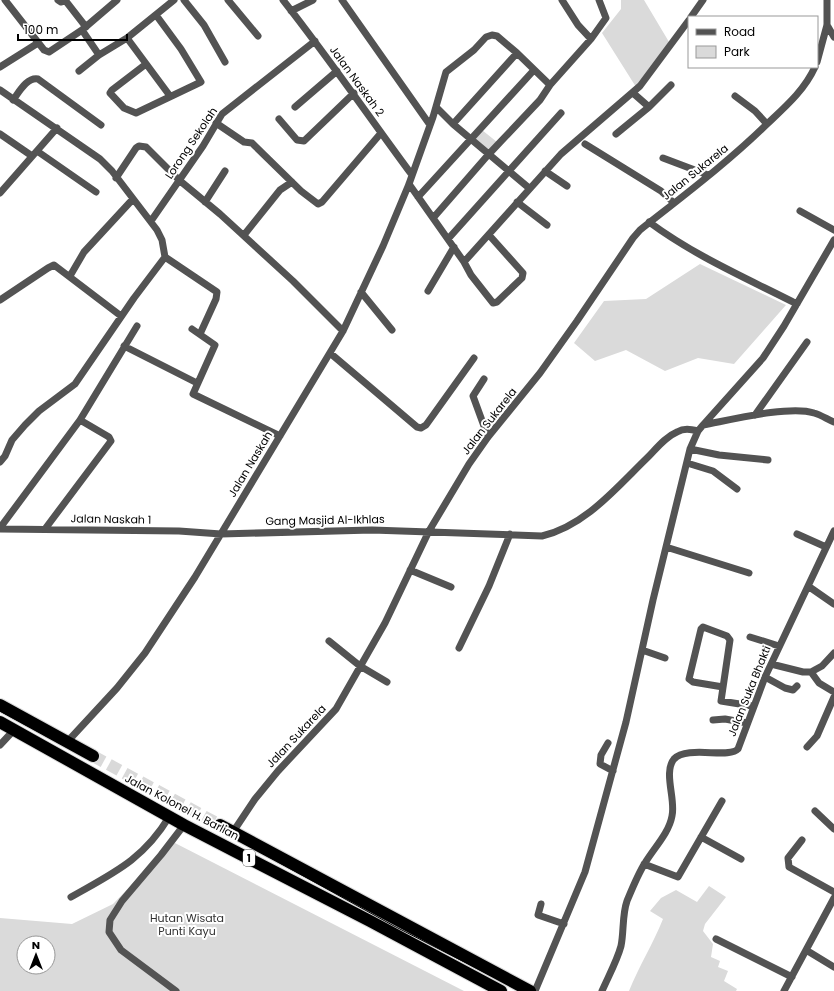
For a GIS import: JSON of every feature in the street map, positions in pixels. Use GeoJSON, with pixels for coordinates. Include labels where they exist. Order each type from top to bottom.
{"type":"FeatureCollection","features":[{"type":"Feature","properties":{"kind":"highway"},"geometry":{"type":"LineString","coordinates":[[0,705],[93,756]]}},
{"type":"Feature","properties":{"kind":"highway","name":"Jalan Kolonel H. Barlian"},"geometry":{"type":"LineString","coordinates":[[0,722],[169,817],[501,991]]}},
{"type":"Feature","properties":{"kind":"highway","name":"Jalan Kolonel H. Barlian"},"geometry":{"type":"LineString","coordinates":[[220,825],[530,991]]}},
{"type":"Feature","properties":{"kind":"street"},"geometry":{"type":"LineString","coordinates":[[5,0],[38,43],[44,50],[49,52],[84,29],[117,0]]}},
{"type":"Feature","properties":{"kind":"street"},"geometry":{"type":"LineString","coordinates":[[58,0],[61,2],[65,0],[99,55]]}},
{"type":"Feature","properties":{"kind":"street"},"geometry":{"type":"LineString","coordinates":[[79,71],[99,55],[127,38],[174,0]]}},
{"type":"Feature","properties":{"kind":"street"},"geometry":{"type":"LineString","coordinates":[[184,0],[204,25],[225,62]]}},
{"type":"Feature","properties":{"kind":"street"},"geometry":{"type":"LineString","coordinates":[[228,0],[258,36]]}},
{"type":"Feature","properties":{"kind":"street","name":"Jalan Naskah 2"},"geometry":{"type":"LineString","coordinates":[[283,0],[354,93],[381,134],[412,175]]}},
{"type":"Feature","properties":{"kind":"street"},"geometry":{"type":"LineString","coordinates":[[291,11],[313,0]]}},
{"type":"Feature","properties":{"kind":"street"},"geometry":{"type":"LineString","coordinates":[[342,0],[430,125]]}},
{"type":"Feature","properties":{"kind":"street"},"geometry":{"type":"LineString","coordinates":[[562,0],[574,20],[591,39]]}},
{"type":"Feature","properties":{"kind":"street"},"geometry":{"type":"LineString","coordinates":[[434,217],[488,155],[540,100],[550,85],[591,39],[606,18],[599,0]]}},
{"type":"Feature","properties":{"kind":"street"},"geometry":{"type":"LineString","coordinates":[[692,16],[703,0]]}},
{"type":"Feature","properties":{"kind":"street"},"geometry":{"type":"LineString","coordinates":[[818,58],[827,25],[827,0]]}},
{"type":"Feature","properties":{"kind":"street"},"geometry":{"type":"LineString","coordinates":[[146,64],[112,90],[111,96],[128,111],[136,113],[201,82],[181,49],[156,15]]}},
{"type":"Feature","properties":{"kind":"street"},"geometry":{"type":"LineString","coordinates":[[464,262],[561,154],[633,93],[646,80],[688,21]]}},
{"type":"Feature","properties":{"kind":"street"},"geometry":{"type":"LineString","coordinates":[[827,25],[834,37]]}},
{"type":"Feature","properties":{"kind":"street","name":"Jalan Naskah"},"geometry":{"type":"LineString","coordinates":[[68,741],[117,688],[145,653],[221,534],[343,331],[410,184],[446,72],[474,50],[488,36],[497,36],[550,85]]}},
{"type":"Feature","properties":{"kind":"street"},"geometry":{"type":"LineString","coordinates":[[127,38],[170,96]]}},
{"type":"Feature","properties":{"kind":"street","name":"Lorong Sekolah"},"geometry":{"type":"LineString","coordinates":[[151,221],[203,146],[216,123],[225,111],[315,41]]}},
{"type":"Feature","properties":{"kind":"street"},"geometry":{"type":"LineString","coordinates":[[0,67],[38,43]]}},
{"type":"Feature","properties":{"kind":"street"},"geometry":{"type":"LineString","coordinates":[[453,124],[517,53]]}},
{"type":"Feature","properties":{"kind":"street","name":"Jalan Sukarela"},"geometry":{"type":"LineString","coordinates":[[233,832],[255,799],[278,771],[336,709],[385,623],[429,531],[465,470],[488,437],[540,373],[577,321],[632,238],[649,222],[746,144],[792,100],[805,85],[814,68]]}},
{"type":"Feature","properties":{"kind":"street"},"geometry":{"type":"LineString","coordinates":[[418,197],[534,70]]}},
{"type":"Feature","properties":{"kind":"street"},"geometry":{"type":"LineString","coordinates":[[295,107],[337,71]]}},
{"type":"Feature","properties":{"kind":"street"},"geometry":{"type":"LineString","coordinates":[[13,100],[29,80],[33,78],[38,79],[100,125]]}},
{"type":"Feature","properties":{"kind":"street"},"geometry":{"type":"LineString","coordinates":[[616,134],[649,107],[671,85]]}},
{"type":"Feature","properties":{"kind":"street"},"geometry":{"type":"LineString","coordinates":[[0,90],[100,159],[151,221],[162,240],[165,256],[217,292],[216,299],[200,334]]}},
{"type":"Feature","properties":{"kind":"street"},"geometry":{"type":"LineString","coordinates":[[279,119],[297,140],[304,141],[354,93]]}},
{"type":"Feature","properties":{"kind":"street"},"geometry":{"type":"LineString","coordinates":[[633,93],[649,107]]}},
{"type":"Feature","properties":{"kind":"street"},"geometry":{"type":"LineString","coordinates":[[735,96],[755,111],[767,124]]}},
{"type":"Feature","properties":{"kind":"street"},"geometry":{"type":"LineString","coordinates":[[436,107],[488,155],[529,188]]}},
{"type":"Feature","properties":{"kind":"street"},"geometry":{"type":"LineString","coordinates":[[448,239],[561,113]]}},
{"type":"Feature","properties":{"kind":"street"},"geometry":{"type":"LineString","coordinates":[[216,123],[244,142],[252,143],[312,201],[320,203],[381,134]]}},
{"type":"Feature","properties":{"kind":"street"},"geometry":{"type":"LineString","coordinates":[[0,193],[57,128]]}},
{"type":"Feature","properties":{"kind":"street"},"geometry":{"type":"LineString","coordinates":[[0,134],[96,192]]}},
{"type":"Feature","properties":{"kind":"street"},"geometry":{"type":"LineString","coordinates":[[585,144],[661,191],[674,203]]}},
{"type":"Feature","properties":{"kind":"street"},"geometry":{"type":"LineString","coordinates":[[116,178],[136,148],[142,145],[148,149],[179,180],[244,235],[343,331]]}},
{"type":"Feature","properties":{"kind":"street"},"geometry":{"type":"LineString","coordinates":[[663,158],[708,175]]}},
{"type":"Feature","properties":{"kind":"street"},"geometry":{"type":"LineString","coordinates":[[204,202],[225,171]]}},
{"type":"Feature","properties":{"kind":"street"},"geometry":{"type":"LineString","coordinates":[[546,171],[568,186]]}},
{"type":"Feature","properties":{"kind":"street"},"geometry":{"type":"LineString","coordinates":[[244,235],[280,190],[292,182]]}},
{"type":"Feature","properties":{"kind":"street"},"geometry":{"type":"LineString","coordinates":[[410,184],[434,217],[471,275],[493,303],[497,302],[522,278],[523,272],[489,235]]}},
{"type":"Feature","properties":{"kind":"street"},"geometry":{"type":"LineString","coordinates":[[70,276],[84,252],[133,199]]}},
{"type":"Feature","properties":{"kind":"street"},"geometry":{"type":"LineString","coordinates":[[517,202],[547,225]]}},
{"type":"Feature","properties":{"kind":"street"},"geometry":{"type":"LineString","coordinates":[[800,211],[834,230]]}},
{"type":"Feature","properties":{"kind":"street"},"geometry":{"type":"LineString","coordinates":[[649,222],[680,244],[718,265],[797,304]]}},
{"type":"Feature","properties":{"kind":"street"},"geometry":{"type":"LineString","coordinates":[[535,991],[585,872],[613,771],[690,449],[698,431],[763,358],[797,304],[834,240]]}},
{"type":"Feature","properties":{"kind":"street"},"geometry":{"type":"LineString","coordinates":[[428,291],[454,247]]}},
{"type":"Feature","properties":{"kind":"street"},"geometry":{"type":"LineString","coordinates":[[0,462],[5,456],[12,440],[25,425],[40,411],[75,384],[121,316],[165,256]]}},
{"type":"Feature","properties":{"kind":"street"},"geometry":{"type":"LineString","coordinates":[[0,300],[53,265],[56,265],[121,316]]}},
{"type":"Feature","properties":{"kind":"street"},"geometry":{"type":"LineString","coordinates":[[361,292],[392,330]]}},
{"type":"Feature","properties":{"kind":"street"},"geometry":{"type":"LineString","coordinates":[[0,529],[80,420],[137,326]]}},
{"type":"Feature","properties":{"kind":"street"},"geometry":{"type":"LineString","coordinates":[[192,329],[214,342],[215,346],[192,392],[193,394],[280,436]]}},
{"type":"Feature","properties":{"kind":"street"},"geometry":{"type":"LineString","coordinates":[[755,415],[808,342]]}},
{"type":"Feature","properties":{"kind":"street"},"geometry":{"type":"LineString","coordinates":[[124,346],[197,382]]}},
{"type":"Feature","properties":{"kind":"street"},"geometry":{"type":"LineString","coordinates":[[330,353],[417,427],[421,428],[426,426],[474,358]]}},
{"type":"Feature","properties":{"kind":"street"},"geometry":{"type":"LineString","coordinates":[[484,379],[473,396],[488,437]]}},
{"type":"Feature","properties":{"kind":"street"},"geometry":{"type":"LineString","coordinates":[[703,425],[755,415],[807,412],[834,422]]}},
{"type":"Feature","properties":{"kind":"street"},"geometry":{"type":"LineString","coordinates":[[45,529],[111,441],[109,437],[80,420]]}},
{"type":"Feature","properties":{"kind":"street","name":"Gang Masjid Al-Ikhlas"},"geometry":{"type":"LineString","coordinates":[[221,534],[342,530],[429,531],[542,536],[568,527],[580,520],[617,487],[670,435],[684,429],[698,431]]}},
{"type":"Feature","properties":{"kind":"street"},"geometry":{"type":"LineString","coordinates":[[690,449],[719,455],[768,460]]}},
{"type":"Feature","properties":{"kind":"street"},"geometry":{"type":"LineString","coordinates":[[687,463],[713,471],[737,489]]}},
{"type":"Feature","properties":{"kind":"street","name":"Jalan Naskah 1"},"geometry":{"type":"LineString","coordinates":[[0,529],[221,534]]}},
{"type":"Feature","properties":{"kind":"street","name":"Jalan Suka Bhakti"},"geometry":{"type":"LineString","coordinates":[[602,991],[621,947],[626,903],[644,864],[662,838],[672,816],[673,800],[670,780],[673,760],[678,756],[688,753],[736,751],[752,706],[834,531]]}},
{"type":"Feature","properties":{"kind":"street"},"geometry":{"type":"LineString","coordinates":[[459,648],[489,586],[510,534]]}},
{"type":"Feature","properties":{"kind":"street"},"geometry":{"type":"LineString","coordinates":[[797,534],[826,547]]}},
{"type":"Feature","properties":{"kind":"street"},"geometry":{"type":"LineString","coordinates":[[666,547],[750,573]]}},
{"type":"Feature","properties":{"kind":"street"},"geometry":{"type":"LineString","coordinates":[[410,570],[451,587]]}},
{"type":"Feature","properties":{"kind":"street"},"geometry":{"type":"LineString","coordinates":[[808,586],[834,604]]}},
{"type":"Feature","properties":{"kind":"street"},"geometry":{"type":"LineString","coordinates":[[723,687],[693,682],[689,679],[701,629],[703,627],[727,636],[730,640],[721,701],[752,706]]}},
{"type":"Feature","properties":{"kind":"street"},"geometry":{"type":"LineString","coordinates":[[750,637],[779,646]]}},
{"type":"Feature","properties":{"kind":"street"},"geometry":{"type":"LineString","coordinates":[[329,641],[360,666],[387,682]]}},
{"type":"Feature","properties":{"kind":"street"},"geometry":{"type":"LineString","coordinates":[[642,650],[665,658]]}},
{"type":"Feature","properties":{"kind":"street"},"geometry":{"type":"LineString","coordinates":[[771,664],[811,672],[819,669],[834,653]]}},
{"type":"Feature","properties":{"kind":"street"},"geometry":{"type":"LineString","coordinates":[[811,672],[819,683],[834,692]]}},
{"type":"Feature","properties":{"kind":"street"},"geometry":{"type":"LineString","coordinates":[[765,677],[791,690],[797,686]]}},
{"type":"Feature","properties":{"kind":"street"},"geometry":{"type":"LineString","coordinates":[[807,747],[817,736],[834,697]]}},
{"type":"Feature","properties":{"kind":"street"},"geometry":{"type":"LineString","coordinates":[[713,720],[725,719],[747,723]]}},
{"type":"Feature","properties":{"kind":"street"},"geometry":{"type":"LineString","coordinates":[[0,745],[14,730]]}},
{"type":"Feature","properties":{"kind":"street"},"geometry":{"type":"LineString","coordinates":[[608,743],[601,755],[600,764],[613,771]]}},
{"type":"Feature","properties":{"kind":"street"},"geometry":{"type":"LineString","coordinates":[[644,864],[677,878],[722,801]]}},
{"type":"Feature","properties":{"kind":"street"},"geometry":{"type":"LineString","coordinates":[[815,811],[834,829]]}},
{"type":"Feature","properties":{"kind":"street"},"geometry":{"type":"LineString","coordinates":[[75,895],[113,875],[137,857],[169,817]]}},
{"type":"Feature","properties":{"kind":"street"},"geometry":{"type":"LineString","coordinates":[[176,991],[121,950],[109,932],[110,920],[122,900],[184,824]]}},
{"type":"Feature","properties":{"kind":"street"},"geometry":{"type":"LineString","coordinates":[[701,837],[741,859]]}},
{"type":"Feature","properties":{"kind":"street"},"geometry":{"type":"LineString","coordinates":[[802,840],[788,858],[788,867],[834,892]]}},
{"type":"Feature","properties":{"kind":"street"},"geometry":{"type":"LineString","coordinates":[[784,991],[834,898]]}},
{"type":"Feature","properties":{"kind":"street"},"geometry":{"type":"LineString","coordinates":[[541,904],[538,915],[564,924]]}},
{"type":"Feature","properties":{"kind":"street"},"geometry":{"type":"LineString","coordinates":[[716,939],[792,977]]}},
{"type":"Feature","properties":{"kind":"street"},"geometry":{"type":"LineString","coordinates":[[806,950],[834,966]]}},
{"type":"Feature","properties":{"kind":"green space"},"geometry":{"type":"Polygon","coordinates":[[[621,0],[644,0],[672,47],[636,87],[602,33],[621,9],[621,0]]]}},
{"type":"Feature","properties":{"kind":"green space"},"geometry":{"type":"Polygon","coordinates":[[[482,130],[497,142],[488,152],[474,139],[482,130]]]}},
{"type":"Feature","properties":{"kind":"green space"},"geometry":{"type":"Polygon","coordinates":[[[700,264],[786,305],[734,364],[698,358],[665,371],[626,350],[595,361],[574,343],[604,301],[646,299],[700,264]]]}},
{"type":"Feature","properties":{"kind":"green space","name":"Hutan Wisata Punti Kayu"},"geometry":{"type":"Polygon","coordinates":[[[173,842],[464,991],[0,991],[0,918],[72,924],[113,904],[173,842]]]}},
{"type":"Feature","properties":{"kind":"green space"},"geometry":{"type":"Polygon","coordinates":[[[709,886],[726,897],[705,924],[703,931],[713,944],[711,957],[720,961],[718,967],[728,971],[724,981],[737,989],[736,991],[629,991],[663,919],[650,911],[661,898],[676,890],[697,902],[709,886]]]}},
{"type":"Feature","properties":{"kind":"tunnel"},"geometry":{"type":"LineString","coordinates":[[93,756],[220,825]]}},
{"type":"Feature","properties":{"kind":"tram line"},"geometry":{"type":"LineString","coordinates":[[0,711],[72,750]]}},
{"type":"Feature","properties":{"kind":"tram line"},"geometry":{"type":"LineString","coordinates":[[222,831],[394,926],[521,991]]}}]}
